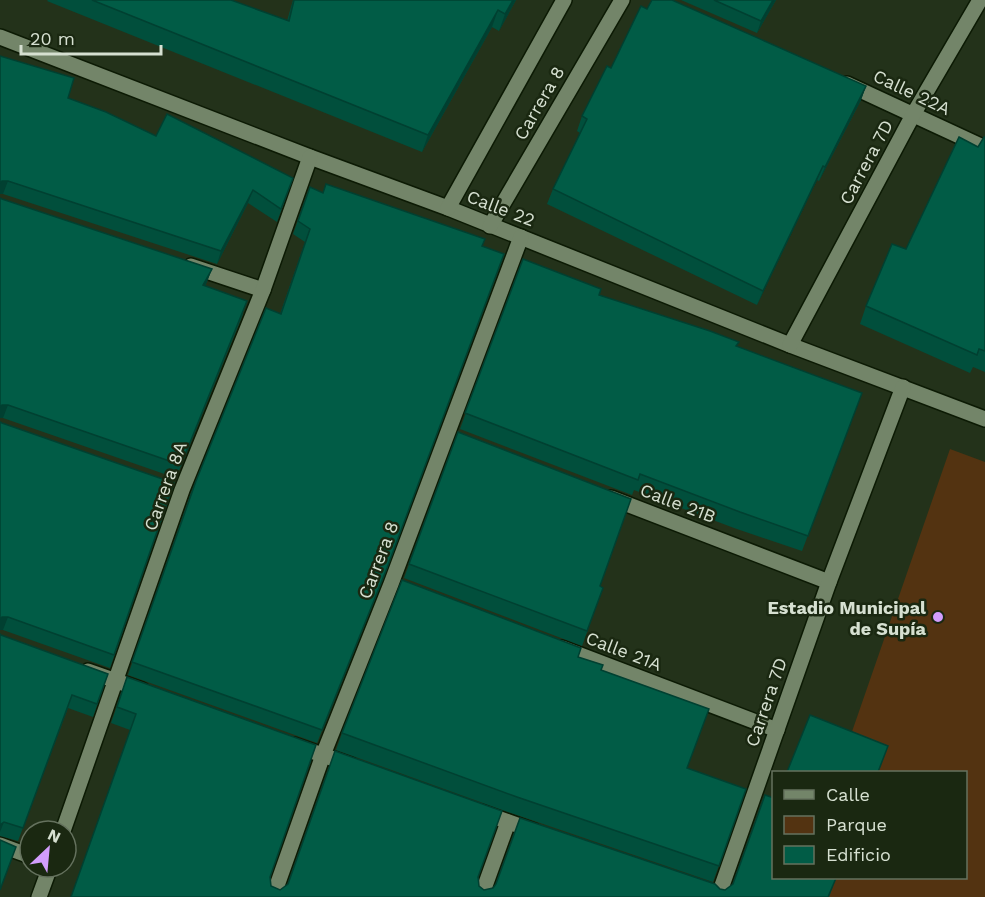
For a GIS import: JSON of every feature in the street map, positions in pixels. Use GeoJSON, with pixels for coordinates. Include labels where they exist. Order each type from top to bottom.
{"type":"FeatureCollection","features":[{"type":"Feature","properties":{"kind":"street","name":"Carrera 8"},"geometry":{"type":"LineString","coordinates":[[448,208],[564,0]]}},
{"type":"Feature","properties":{"kind":"street","name":"Carrera 8"},"geometry":{"type":"LineString","coordinates":[[490,226],[622,0]]}},
{"type":"Feature","properties":{"kind":"street","name":"Carrera 7D"},"geometry":{"type":"LineString","coordinates":[[790,345],[914,113],[980,0]]}},
{"type":"Feature","properties":{"kind":"street","name":"Calle 22"},"geometry":{"type":"LineString","coordinates":[[0,37],[448,208],[790,345],[985,419]]}},
{"type":"Feature","properties":{"kind":"street","name":"Calle 22A"},"geometry":{"type":"LineString","coordinates":[[828,76],[914,113],[985,148]]}},
{"type":"Feature","properties":{"kind":"street","name":"Carrera 8A"},"geometry":{"type":"LineString","coordinates":[[67,819],[117,681],[177,488],[262,290],[310,157]]}},
{"type":"Feature","properties":{"kind":"street","name":"Carrera 8"},"geometry":{"type":"LineString","coordinates":[[273,897],[323,755],[396,586],[452,436],[521,237]]}},
{"type":"Feature","properties":{"kind":"street"},"geometry":{"type":"LineString","coordinates":[[175,261],[262,290]]}},
{"type":"Feature","properties":{"kind":"street","name":"Carrera 7D"},"geometry":{"type":"LineString","coordinates":[[715,894],[903,387]]}},
{"type":"Feature","properties":{"kind":"street","name":"Calle 21B"},"geometry":{"type":"LineString","coordinates":[[599,493],[829,582]]}},
{"type":"Feature","properties":{"kind":"street","name":"Calle 21A"},"geometry":{"type":"LineString","coordinates":[[545,642],[777,730]]}},
{"type":"Feature","properties":{"kind":"street"},"geometry":{"type":"LineString","coordinates":[[74,666],[160,697]]}},
{"type":"Feature","properties":{"kind":"street"},"geometry":{"type":"LineString","coordinates":[[279,739],[366,771]]}},
{"type":"Feature","properties":{"kind":"street"},"geometry":{"type":"LineString","coordinates":[[464,806],[552,837]]}},
{"type":"Feature","properties":{"kind":"street"},"geometry":{"type":"LineString","coordinates":[[481,897],[508,822]]}},
{"type":"Feature","properties":{"kind":"street"},"geometry":{"type":"LineString","coordinates":[[0,845],[18,852]]}},
{"type":"Feature","properties":{"kind":"street"},"geometry":{"type":"LineString","coordinates":[[39,897],[46,879]]}},
{"type":"Feature","properties":{"kind":"green space","name":"Estadio Municipal de Supía"},"geometry":{"type":"Polygon","coordinates":[[[950,449],[985,462],[985,897],[795,897],[801,879],[967,879],[967,771],[838,771],[950,449]]]}},
{"type":"Feature","properties":{"kind":"building"},"geometry":{"type":"Polygon","coordinates":[[[92,0],[231,0],[289,21],[294,0],[513,0],[505,14],[498,10],[428,135],[92,0]]]}},
{"type":"Feature","properties":{"kind":"building"},"geometry":{"type":"Polygon","coordinates":[[[652,0],[672,0],[866,86],[825,167],[823,166],[763,291],[553,189],[587,119],[582,116],[607,66],[611,68],[641,6],[647,9],[652,0]]]}},
{"type":"Feature","properties":{"kind":"building"},"geometry":{"type":"Polygon","coordinates":[[[714,0],[773,0],[761,21],[714,0]]]}},
{"type":"Feature","properties":{"kind":"building"},"geometry":{"type":"Polygon","coordinates":[[[0,56],[74,78],[68,98],[106,112],[156,136],[167,114],[293,178],[281,209],[253,190],[221,251],[8,181],[0,183],[0,56]]]}},
{"type":"Feature","properties":{"kind":"building"},"geometry":{"type":"Polygon","coordinates":[[[959,137],[978,147],[985,137],[985,351],[979,349],[977,355],[866,306],[892,244],[906,249],[959,137]]]}},
{"type":"Feature","properties":{"kind":"building"},"geometry":{"type":"Polygon","coordinates":[[[326,184],[485,239],[482,246],[504,254],[387,568],[322,730],[132,662],[196,481],[266,308],[281,314],[310,229],[298,221],[310,187],[323,193],[326,184]]]}},
{"type":"Feature","properties":{"kind":"building"},"geometry":{"type":"Polygon","coordinates":[[[0,198],[212,269],[203,285],[247,301],[181,465],[8,405],[0,407],[0,198]]]}},
{"type":"Feature","properties":{"kind":"building"},"geometry":{"type":"Polygon","coordinates":[[[523,259],[601,289],[599,295],[710,331],[739,342],[736,346],[862,393],[808,536],[640,474],[638,480],[465,413],[523,259]]]}},
{"type":"Feature","properties":{"kind":"building"},"geometry":{"type":"Polygon","coordinates":[[[0,422],[174,483],[114,655],[8,617],[0,619],[0,422]]]}},
{"type":"Feature","properties":{"kind":"building"},"geometry":{"type":"Polygon","coordinates":[[[458,432],[631,499],[600,586],[603,588],[587,631],[409,564],[458,432]]]}},
{"type":"Feature","properties":{"kind":"building"},"geometry":{"type":"Polygon","coordinates":[[[402,580],[581,648],[578,657],[603,665],[601,670],[709,709],[687,768],[746,789],[719,866],[517,797],[342,733],[402,580]]]}},
{"type":"Feature","properties":{"kind":"building"},"geometry":{"type":"Polygon","coordinates":[[[0,634],[108,674],[97,704],[72,695],[26,819],[18,819],[18,826],[4,822],[0,825],[0,634]]]}},
{"type":"Feature","properties":{"kind":"building"},"geometry":{"type":"Polygon","coordinates":[[[127,677],[316,745],[270,877],[271,886],[280,890],[288,884],[335,751],[502,811],[478,877],[479,886],[484,890],[493,888],[496,884],[520,818],[715,884],[725,890],[733,884],[765,795],[772,797],[772,879],[836,879],[828,897],[71,897],[136,714],[117,707],[127,677]]]}},
{"type":"Feature","properties":{"kind":"building"},"geometry":{"type":"Polygon","coordinates":[[[810,715],[888,746],[878,771],[787,771],[810,715]]]}},
{"type":"Feature","properties":{"kind":"building"},"geometry":{"type":"Polygon","coordinates":[[[0,840],[16,847],[0,890],[0,840]]]}},
{"type":"Feature","properties":{"kind":"place","name":"Estadio Municipal de Supía"},"geometry":{"type":"Point","coordinates":[938,617]}}]}
